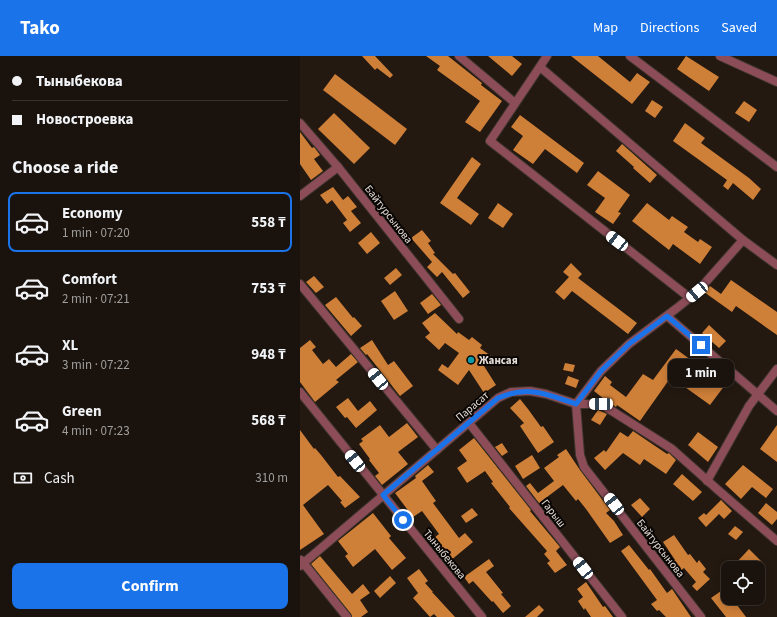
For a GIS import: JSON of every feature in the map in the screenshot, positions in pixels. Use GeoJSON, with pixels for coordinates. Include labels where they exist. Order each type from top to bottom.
{"type":"FeatureCollection","features":[{"type":"Feature","properties":{"kind":"street"},"geometry":{"type":"LineString","coordinates":[[460,56],[515,104]]}},
{"type":"Feature","properties":{"kind":"street"},"geometry":{"type":"LineString","coordinates":[[547,56],[490,141],[690,298]]}},
{"type":"Feature","properties":{"kind":"street"},"geometry":{"type":"LineString","coordinates":[[630,56],[777,167]]}},
{"type":"Feature","properties":{"kind":"street"},"geometry":{"type":"LineString","coordinates":[[720,56],[777,82]]}},
{"type":"Feature","properties":{"kind":"street"},"geometry":{"type":"LineString","coordinates":[[540,67],[743,240],[777,265]]}},
{"type":"Feature","properties":{"kind":"street","name":"Байтурсынова"},"geometry":{"type":"LineString","coordinates":[[300,123],[338,167],[459,319]]}},
{"type":"Feature","properties":{"kind":"street"},"geometry":{"type":"LineString","coordinates":[[300,196],[338,167]]}},
{"type":"Feature","properties":{"kind":"street"},"geometry":{"type":"LineString","coordinates":[[576,404],[601,371],[629,344],[697,292],[743,240]]}},
{"type":"Feature","properties":{"kind":"street"},"geometry":{"type":"LineString","coordinates":[[300,284],[437,450]]}},
{"type":"Feature","properties":{"kind":"street"},"geometry":{"type":"LineString","coordinates":[[667,316],[777,411]]}},
{"type":"Feature","properties":{"kind":"street"},"geometry":{"type":"LineString","coordinates":[[707,481],[749,406],[777,369]]}},
{"type":"Feature","properties":{"kind":"street","name":"Парасат"},"geometry":{"type":"LineString","coordinates":[[301,563],[498,398],[511,392],[530,391],[546,394],[576,404],[601,404],[672,449],[777,541]]}},
{"type":"Feature","properties":{"kind":"street","name":"Тыныбекова"},"geometry":{"type":"LineString","coordinates":[[300,392],[482,617]]}},
{"type":"Feature","properties":{"kind":"street","name":"Байтурсынова"},"geometry":{"type":"LineString","coordinates":[[576,404],[580,455],[584,467],[701,617]]}},
{"type":"Feature","properties":{"kind":"street","name":"Гарыш"},"geometry":{"type":"LineString","coordinates":[[468,423],[622,617]]}},
{"type":"Feature","properties":{"kind":"street"},"geometry":{"type":"LineString","coordinates":[[301,563],[347,617]]}},
{"type":"Feature","properties":{"kind":"building"},"geometry":{"type":"Polygon","coordinates":[[[362,56],[375,56],[393,75],[390,78],[377,68],[375,70],[362,56]]]}},
{"type":"Feature","properties":{"kind":"building"},"geometry":{"type":"Polygon","coordinates":[[[426,56],[448,56],[502,101],[480,132],[465,122],[480,101],[437,70],[440,66],[426,56]]]}},
{"type":"Feature","properties":{"kind":"building"},"geometry":{"type":"Polygon","coordinates":[[[488,56],[512,56],[522,64],[512,76],[488,56]]]}},
{"type":"Feature","properties":{"kind":"building"},"geometry":{"type":"Polygon","coordinates":[[[571,56],[598,56],[630,82],[637,73],[650,82],[632,104],[571,56]]]}},
{"type":"Feature","properties":{"kind":"building"},"geometry":{"type":"Polygon","coordinates":[[[686,56],[719,77],[709,91],[677,69],[686,56]]]}},
{"type":"Feature","properties":{"kind":"building"},"geometry":{"type":"Polygon","coordinates":[[[335,74],[407,129],[395,145],[323,90],[335,74]]]}},
{"type":"Feature","properties":{"kind":"building"},"geometry":{"type":"Polygon","coordinates":[[[652,100],[663,107],[655,118],[645,111],[652,100]]]}},
{"type":"Feature","properties":{"kind":"building"},"geometry":{"type":"Polygon","coordinates":[[[744,101],[757,110],[749,122],[735,113],[744,101]]]}},
{"type":"Feature","properties":{"kind":"building"},"geometry":{"type":"Polygon","coordinates":[[[334,113],[370,148],[354,164],[318,129],[334,113]]]}},
{"type":"Feature","properties":{"kind":"building"},"geometry":{"type":"Polygon","coordinates":[[[520,115],[584,163],[577,173],[545,149],[533,164],[513,150],[523,136],[511,127],[520,115]]]}},
{"type":"Feature","properties":{"kind":"building"},"geometry":{"type":"Polygon","coordinates":[[[685,123],[705,138],[701,143],[749,178],[761,189],[753,200],[733,183],[728,190],[723,186],[727,180],[673,141],[685,123]]]}},
{"type":"Feature","properties":{"kind":"building"},"geometry":{"type":"Polygon","coordinates":[[[300,132],[312,148],[314,147],[320,155],[314,159],[323,171],[311,180],[300,164],[300,132]]]}},
{"type":"Feature","properties":{"kind":"building"},"geometry":{"type":"Polygon","coordinates":[[[622,144],[657,175],[650,183],[616,151],[622,144]]]}},
{"type":"Feature","properties":{"kind":"building"},"geometry":{"type":"Polygon","coordinates":[[[472,157],[481,164],[457,198],[479,214],[471,225],[440,203],[472,157]]]}},
{"type":"Feature","properties":{"kind":"building"},"geometry":{"type":"Polygon","coordinates":[[[598,171],[630,195],[618,212],[621,213],[613,224],[595,212],[605,198],[587,185],[598,171]]]}},
{"type":"Feature","properties":{"kind":"building"},"geometry":{"type":"Polygon","coordinates":[[[333,187],[343,200],[348,196],[357,207],[351,211],[361,223],[350,232],[343,223],[347,220],[332,200],[327,204],[320,195],[333,187]]]}},
{"type":"Feature","properties":{"kind":"building"},"geometry":{"type":"Polygon","coordinates":[[[498,203],[513,214],[503,228],[488,218],[498,203]]]}},
{"type":"Feature","properties":{"kind":"building"},"geometry":{"type":"Polygon","coordinates":[[[647,203],[669,220],[672,216],[688,227],[684,232],[698,242],[700,239],[712,247],[700,264],[673,244],[669,250],[632,221],[647,203]]]}},
{"type":"Feature","properties":{"kind":"building"},"geometry":{"type":"Polygon","coordinates":[[[422,230],[431,241],[428,243],[435,253],[433,254],[453,274],[455,273],[470,292],[463,298],[442,272],[437,277],[427,267],[432,262],[411,238],[422,230]]]}},
{"type":"Feature","properties":{"kind":"building"},"geometry":{"type":"Polygon","coordinates":[[[371,232],[380,243],[367,254],[358,243],[371,232]]]}},
{"type":"Feature","properties":{"kind":"building"},"geometry":{"type":"Polygon","coordinates":[[[571,263],[582,274],[578,278],[637,323],[628,334],[572,291],[564,300],[555,292],[569,277],[563,272],[571,263]]]}},
{"type":"Feature","properties":{"kind":"building"},"geometry":{"type":"Polygon","coordinates":[[[396,268],[402,275],[390,285],[384,278],[396,268]]]}},
{"type":"Feature","properties":{"kind":"building"},"geometry":{"type":"Polygon","coordinates":[[[314,276],[324,287],[316,293],[306,282],[314,276]]]}},
{"type":"Feature","properties":{"kind":"building"},"geometry":{"type":"Polygon","coordinates":[[[731,280],[777,312],[777,335],[736,306],[732,312],[704,292],[710,286],[721,294],[731,280]]]}},
{"type":"Feature","properties":{"kind":"building"},"geometry":{"type":"Polygon","coordinates":[[[395,291],[408,311],[394,320],[381,301],[395,291]]]}},
{"type":"Feature","properties":{"kind":"building"},"geometry":{"type":"Polygon","coordinates":[[[432,294],[441,305],[428,314],[420,303],[432,294]]]}},
{"type":"Feature","properties":{"kind":"building"},"geometry":{"type":"Polygon","coordinates":[[[336,297],[353,318],[354,317],[362,326],[351,336],[325,305],[336,297]]]}},
{"type":"Feature","properties":{"kind":"building"},"geometry":{"type":"Polygon","coordinates":[[[435,313],[457,334],[458,332],[469,340],[472,337],[482,345],[480,348],[491,356],[484,366],[496,385],[484,393],[469,370],[458,385],[438,370],[442,364],[448,368],[459,353],[445,343],[439,350],[425,337],[430,333],[422,323],[435,313]]]}},
{"type":"Feature","properties":{"kind":"building"},"geometry":{"type":"Polygon","coordinates":[[[709,325],[726,341],[719,348],[702,333],[709,325]]]}},
{"type":"Feature","properties":{"kind":"building"},"geometry":{"type":"Polygon","coordinates":[[[310,340],[316,347],[312,350],[323,364],[329,359],[336,367],[351,354],[358,362],[336,380],[339,382],[315,402],[300,382],[300,348],[310,340]]]}},
{"type":"Feature","properties":{"kind":"building"},"geometry":{"type":"Polygon","coordinates":[[[372,340],[388,365],[394,361],[413,386],[400,396],[367,354],[366,355],[360,348],[372,340]]]}},
{"type":"Feature","properties":{"kind":"building"},"geometry":{"type":"Polygon","coordinates":[[[676,349],[695,363],[691,368],[714,384],[720,375],[728,381],[710,405],[671,377],[640,421],[617,405],[616,407],[594,391],[605,376],[612,382],[610,385],[626,397],[643,374],[653,380],[676,349]]]}},
{"type":"Feature","properties":{"kind":"building"},"geometry":{"type":"Polygon","coordinates":[[[565,363],[575,365],[573,372],[563,370],[565,363]]]}},
{"type":"Feature","properties":{"kind":"building"},"geometry":{"type":"Polygon","coordinates":[[[568,376],[579,380],[576,388],[565,384],[568,376]]]}},
{"type":"Feature","properties":{"kind":"building"},"geometry":{"type":"Polygon","coordinates":[[[348,398],[358,411],[370,401],[377,410],[356,428],[336,407],[348,398]]]}},
{"type":"Feature","properties":{"kind":"building"},"geometry":{"type":"Polygon","coordinates":[[[520,399],[541,427],[543,426],[554,442],[538,453],[520,426],[524,423],[510,408],[520,399]]]}},
{"type":"Feature","properties":{"kind":"building"},"geometry":{"type":"Polygon","coordinates":[[[598,410],[607,414],[600,425],[591,420],[598,410]]]}},
{"type":"Feature","properties":{"kind":"building"},"geometry":{"type":"Polygon","coordinates":[[[407,423],[418,437],[398,452],[408,464],[382,485],[375,476],[379,473],[359,444],[363,441],[361,439],[380,425],[389,437],[407,423]]]}},
{"type":"Feature","properties":{"kind":"building"},"geometry":{"type":"Polygon","coordinates":[[[777,425],[777,462],[760,449],[777,425]]]}},
{"type":"Feature","properties":{"kind":"building"},"geometry":{"type":"Polygon","coordinates":[[[300,430],[338,477],[340,476],[360,497],[345,508],[340,502],[342,501],[328,485],[303,505],[324,534],[300,550],[300,430]]]}},
{"type":"Feature","properties":{"kind":"building"},"geometry":{"type":"Polygon","coordinates":[[[633,431],[667,454],[669,453],[676,460],[666,474],[644,459],[640,465],[623,453],[605,470],[594,458],[604,450],[606,452],[620,432],[628,437],[633,431]]]}},
{"type":"Feature","properties":{"kind":"building"},"geometry":{"type":"Polygon","coordinates":[[[698,432],[718,447],[708,462],[688,445],[698,432]]]}},
{"type":"Feature","properties":{"kind":"building"},"geometry":{"type":"Polygon","coordinates":[[[474,438],[531,510],[530,511],[560,547],[556,551],[567,565],[555,573],[547,563],[550,561],[544,554],[547,551],[509,508],[510,507],[491,483],[493,482],[485,471],[467,483],[457,468],[467,461],[459,450],[474,438]]]}},
{"type":"Feature","properties":{"kind":"building"},"geometry":{"type":"Polygon","coordinates":[[[502,443],[508,452],[502,456],[495,447],[502,443]]]}},
{"type":"Feature","properties":{"kind":"building"},"geometry":{"type":"Polygon","coordinates":[[[566,449],[610,510],[606,513],[614,521],[623,535],[610,543],[578,499],[576,501],[563,485],[539,503],[526,486],[530,483],[538,493],[554,481],[544,468],[559,457],[557,455],[566,449]]]}},
{"type":"Feature","properties":{"kind":"building"},"geometry":{"type":"Polygon","coordinates":[[[532,455],[540,468],[523,479],[515,466],[532,455]]]}},
{"type":"Feature","properties":{"kind":"building"},"geometry":{"type":"Polygon","coordinates":[[[428,465],[434,472],[422,481],[436,501],[433,503],[459,538],[465,533],[473,542],[450,561],[442,551],[440,553],[430,541],[439,534],[422,511],[413,517],[395,493],[416,478],[415,476],[428,465]]]}},
{"type":"Feature","properties":{"kind":"building"},"geometry":{"type":"Polygon","coordinates":[[[743,465],[773,489],[766,498],[752,487],[741,499],[725,484],[743,465]]]}},
{"type":"Feature","properties":{"kind":"building"},"geometry":{"type":"Polygon","coordinates":[[[682,474],[702,492],[693,501],[673,484],[682,474]]]}},
{"type":"Feature","properties":{"kind":"building"},"geometry":{"type":"Polygon","coordinates":[[[640,498],[650,509],[642,517],[631,505],[640,498]]]}},
{"type":"Feature","properties":{"kind":"building"},"geometry":{"type":"Polygon","coordinates":[[[721,500],[732,511],[724,519],[719,514],[706,527],[698,518],[704,513],[706,515],[721,500]]]}},
{"type":"Feature","properties":{"kind":"building"},"geometry":{"type":"Polygon","coordinates":[[[766,503],[777,512],[777,519],[772,525],[758,513],[766,503]]]}},
{"type":"Feature","properties":{"kind":"building"},"geometry":{"type":"Polygon","coordinates":[[[472,508],[478,515],[466,523],[461,516],[472,508]]]}},
{"type":"Feature","properties":{"kind":"building"},"geometry":{"type":"Polygon","coordinates":[[[373,513],[391,536],[389,538],[406,558],[392,570],[375,549],[353,567],[345,556],[348,554],[338,541],[373,513]]]}},
{"type":"Feature","properties":{"kind":"building"},"geometry":{"type":"Polygon","coordinates":[[[735,526],[743,532],[736,540],[728,534],[735,526]]]}},
{"type":"Feature","properties":{"kind":"building"},"geometry":{"type":"Polygon","coordinates":[[[674,535],[688,555],[690,554],[697,563],[699,560],[706,569],[703,572],[710,579],[697,591],[692,586],[696,582],[684,568],[680,571],[673,562],[675,560],[663,542],[674,535]]]}},
{"type":"Feature","properties":{"kind":"building"},"geometry":{"type":"Polygon","coordinates":[[[629,545],[649,570],[650,569],[667,593],[672,589],[691,617],[666,617],[659,610],[657,611],[651,604],[657,600],[621,551],[629,545]]]}},
{"type":"Feature","properties":{"kind":"building"},"geometry":{"type":"Polygon","coordinates":[[[749,549],[761,561],[738,561],[749,549]]]}},
{"type":"Feature","properties":{"kind":"building"},"geometry":{"type":"Polygon","coordinates":[[[320,556],[352,594],[363,584],[370,593],[360,600],[368,612],[361,617],[352,617],[311,564],[320,556]]]}},
{"type":"Feature","properties":{"kind":"building"},"geometry":{"type":"Polygon","coordinates":[[[489,559],[494,566],[486,572],[503,593],[501,594],[511,606],[503,613],[473,581],[469,584],[464,577],[489,559]]]}},
{"type":"Feature","properties":{"kind":"building"},"geometry":{"type":"Polygon","coordinates":[[[419,569],[428,581],[425,583],[455,617],[437,617],[434,614],[430,617],[413,598],[418,593],[407,578],[419,569]]]}},
{"type":"Feature","properties":{"kind":"building"},"geometry":{"type":"Polygon","coordinates":[[[390,576],[396,583],[380,598],[374,591],[390,576]]]}},
{"type":"Feature","properties":{"kind":"building"},"geometry":{"type":"Polygon","coordinates":[[[586,582],[603,607],[605,606],[613,617],[591,617],[585,608],[584,610],[578,601],[583,597],[577,589],[586,582]]]}},
{"type":"Feature","properties":{"kind":"building"},"geometry":{"type":"Polygon","coordinates":[[[721,591],[721,605],[737,605],[746,617],[726,617],[711,598],[721,591]]]}},
{"type":"Feature","properties":{"kind":"building"},"geometry":{"type":"Polygon","coordinates":[[[539,605],[544,610],[537,617],[525,617],[539,605]]]}},
{"type":"Feature","properties":{"kind":"place","name":"Жансая"},"geometry":{"type":"Point","coordinates":[471,360]}},
{"type":"Feature","properties":{"kind":"route"},"geometry":{"type":"LineString","coordinates":[[403,520],[383,495],[498,398],[511,392],[530,391],[546,394],[576,404],[601,371],[629,344],[667,316],[701,345]]}}]}
